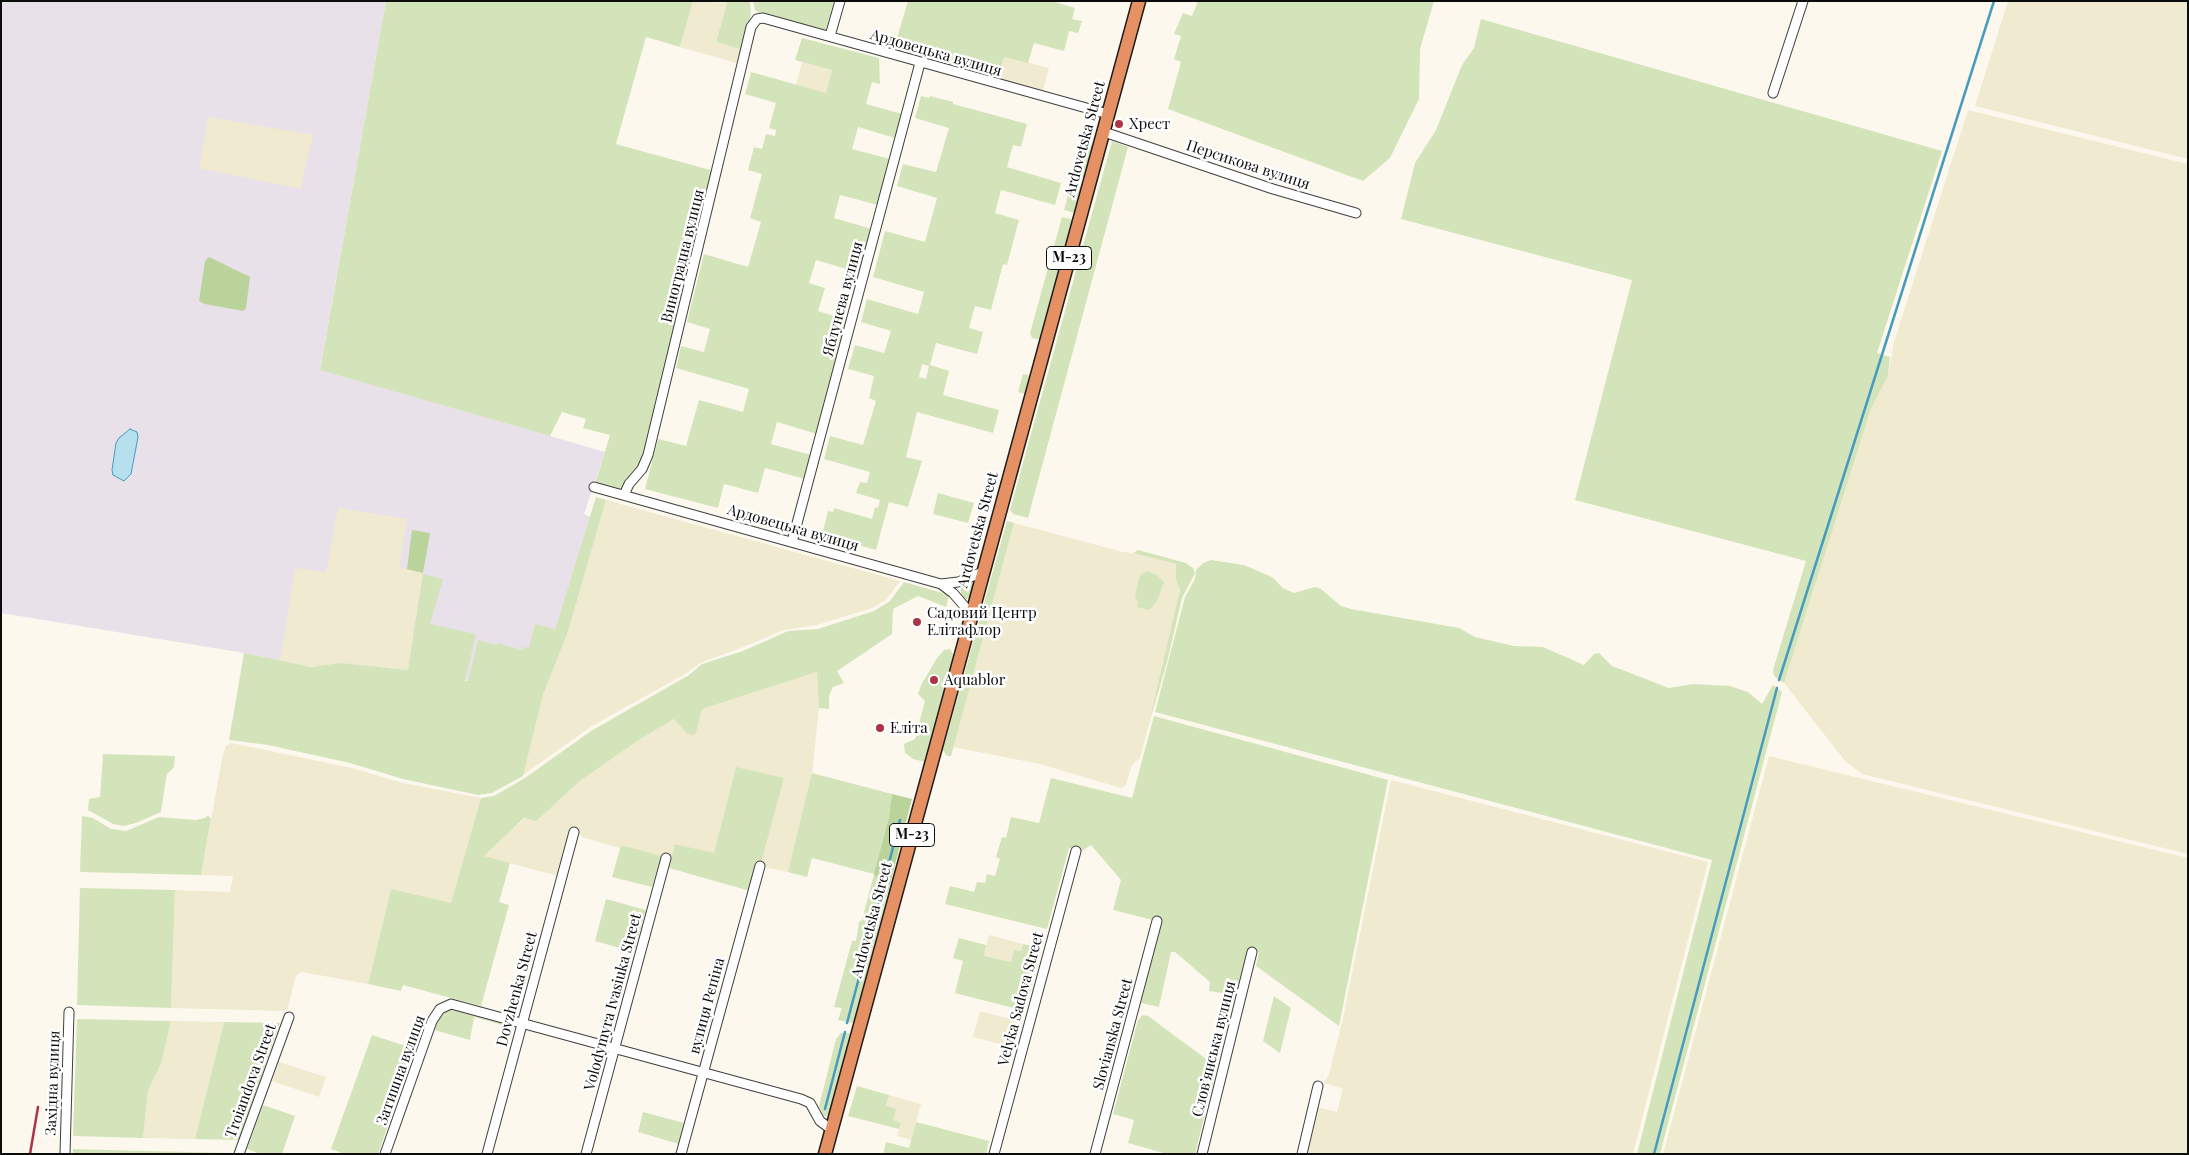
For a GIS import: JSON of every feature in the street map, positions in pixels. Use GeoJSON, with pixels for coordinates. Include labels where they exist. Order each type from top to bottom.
{"type":"FeatureCollection","features":[{"type":"Feature","properties":{"kind":"highway","name":"Ardovetska Street"},"geometry":{"type":"LineString","coordinates":[[825,1154],[1139,1]]}},
{"type":"Feature","properties":{"kind":"street"},"geometry":{"type":"LineString","coordinates":[[830,36],[840,1]]}},
{"type":"Feature","properties":{"kind":"street"},"geometry":{"type":"LineString","coordinates":[[1773,93],[1802,1]]}},
{"type":"Feature","properties":{"kind":"street","name":"Ардовецька вулиця"},"geometry":{"type":"LineString","coordinates":[[757,19],[763,18],[830,36],[920,63],[1108,114]]}},
{"type":"Feature","properties":{"kind":"street","name":"Виноградна вулиця"},"geometry":{"type":"LineString","coordinates":[[624,495],[629,484],[642,469],[648,455],[751,27],[757,19]]}},
{"type":"Feature","properties":{"kind":"street","name":"Яблунева вулиця"},"geometry":{"type":"LineString","coordinates":[[792,541],[920,63]]}},
{"type":"Feature","properties":{"kind":"street","name":"Персикова вулиця"},"geometry":{"type":"LineString","coordinates":[[1104,132],[1273,189],[1356,213]]}},
{"type":"Feature","properties":{"kind":"street","name":"Ардовецька вулиця"},"geometry":{"type":"LineString","coordinates":[[594,486],[940,584],[958,582],[983,572]]}},
{"type":"Feature","properties":{"kind":"street"},"geometry":{"type":"LineString","coordinates":[[940,584],[953,593],[972,616]]}},
{"type":"Feature","properties":{"kind":"street","name":"Dovzhenka Street"},"geometry":{"type":"LineString","coordinates":[[487,1154],[574,832]]}},
{"type":"Feature","properties":{"kind":"street","name":"Velyka Sadova Street"},"geometry":{"type":"LineString","coordinates":[[994,1154],[1076,851]]}},
{"type":"Feature","properties":{"kind":"street","name":"Volodymyra Ivasiuka Street"},"geometry":{"type":"LineString","coordinates":[[586,1154],[666,858]]}},
{"type":"Feature","properties":{"kind":"street","name":"вулиця Рєпіна"},"geometry":{"type":"LineString","coordinates":[[681,1154],[760,866]]}},
{"type":"Feature","properties":{"kind":"street","name":"Slovianska Street"},"geometry":{"type":"LineString","coordinates":[[1095,1154],[1157,921]]}},
{"type":"Feature","properties":{"kind":"street","name":"Словʼянська вулиця"},"geometry":{"type":"LineString","coordinates":[[1202,1154],[1252,952]]}},
{"type":"Feature","properties":{"kind":"street","name":"Затишна вулиця"},"geometry":{"type":"LineString","coordinates":[[385,1154],[432,1021],[440,1009],[451,1004],[522,1023]]}},
{"type":"Feature","properties":{"kind":"street","name":"Західна вулиця"},"geometry":{"type":"LineString","coordinates":[[65,1154],[69,1012]]}},
{"type":"Feature","properties":{"kind":"street","name":"Troiandova Street"},"geometry":{"type":"LineString","coordinates":[[239,1154],[288,1017]]}},
{"type":"Feature","properties":{"kind":"street"},"geometry":{"type":"LineString","coordinates":[[522,1023],[806,1101],[813,1108],[824,1126],[832,1130]]}},
{"type":"Feature","properties":{"kind":"street"},"geometry":{"type":"LineString","coordinates":[[1302,1154],[1318,1086]]}},
{"type":"Feature","properties":{"kind":"shaded area"},"geometry":{"type":"Polygon","coordinates":[[[1,1],[386,1],[320,369],[605,452],[584,514],[590,517],[535,693],[408,670],[340,663],[317,666],[293,664],[244,653],[1,613],[1,1]]]}},
{"type":"Feature","properties":{"kind":"shaded area"},"geometry":{"type":"Polygon","coordinates":[[[693,1],[727,3],[716,42],[743,50],[740,64],[680,47],[693,1]]]}},
{"type":"Feature","properties":{"kind":"shaded area"},"geometry":{"type":"Polygon","coordinates":[[[2008,1],[2188,1],[2188,159],[1975,106],[2008,1]]]}},
{"type":"Feature","properties":{"kind":"shaded area"},"geometry":{"type":"Polygon","coordinates":[[[1003,56],[1049,68],[1043,91],[997,78],[1003,56]]]}},
{"type":"Feature","properties":{"kind":"shaded area"},"geometry":{"type":"Polygon","coordinates":[[[802,62],[832,70],[826,93],[796,85],[802,62]]]}},
{"type":"Feature","properties":{"kind":"shaded area"},"geometry":{"type":"Polygon","coordinates":[[[1968,110],[2188,164],[2188,854],[1862,774],[1845,761],[1784,683],[1871,409],[1888,376],[1894,342],[1968,110]]]}},
{"type":"Feature","properties":{"kind":"shaded area"},"geometry":{"type":"Polygon","coordinates":[[[208,117],[314,135],[301,189],[199,168],[208,117]]]}},
{"type":"Feature","properties":{"kind":"shaded area"},"geometry":{"type":"Polygon","coordinates":[[[606,500],[900,581],[886,600],[872,608],[817,625],[784,630],[700,663],[687,673],[592,726],[523,775],[543,695],[568,632],[606,500]]]}},
{"type":"Feature","properties":{"kind":"shaded area"},"geometry":{"type":"Polygon","coordinates":[[[338,508],[407,519],[399,567],[423,573],[408,670],[340,663],[311,667],[280,661],[295,568],[326,572],[338,508]]]}},
{"type":"Feature","properties":{"kind":"shaded area"},"geometry":{"type":"Polygon","coordinates":[[[1014,523],[1176,564],[1180,594],[1148,727],[1140,758],[1132,765],[1126,785],[1121,788],[1040,764],[953,747],[1014,523]]]}},
{"type":"Feature","properties":{"kind":"shaded area"},"geometry":{"type":"Polygon","coordinates":[[[817,672],[819,708],[811,785],[788,872],[760,866],[736,767],[714,854],[676,844],[671,860],[621,845],[620,848],[581,837],[582,835],[574,832],[562,877],[483,856],[525,818],[642,738],[674,719],[687,734],[696,733],[702,709],[817,672]]]}},
{"type":"Feature","properties":{"kind":"shaded area"},"geometry":{"type":"Polygon","coordinates":[[[231,743],[352,768],[403,783],[481,798],[451,904],[391,889],[368,984],[302,972],[296,976],[287,1011],[171,1008],[175,890],[230,892],[233,876],[201,875],[223,754],[226,746],[231,743]]]}},
{"type":"Feature","properties":{"kind":"shaded area"},"geometry":{"type":"Polygon","coordinates":[[[1769,756],[2188,858],[2188,1154],[1663,1154],[1769,756]]]}},
{"type":"Feature","properties":{"kind":"shaded area"},"geometry":{"type":"Polygon","coordinates":[[[1391,780],[1708,862],[1633,1154],[1307,1154],[1318,1110],[1321,1108],[1337,1112],[1343,1089],[1324,1083],[1329,1074],[1343,1018],[1391,780]]]}},
{"type":"Feature","properties":{"kind":"shaded area"},"geometry":{"type":"Polygon","coordinates":[[[989,935],[1023,944],[1021,951],[1014,950],[1011,962],[983,956],[989,935]]]}},
{"type":"Feature","properties":{"kind":"shaded area"},"geometry":{"type":"Polygon","coordinates":[[[980,1011],[1022,1022],[1015,1048],[973,1037],[980,1011]]]}},
{"type":"Feature","properties":{"kind":"shaded area"},"geometry":{"type":"Polygon","coordinates":[[[171,1021],[224,1022],[195,1139],[143,1138],[148,1091],[162,1061],[171,1021]]]}},
{"type":"Feature","properties":{"kind":"shaded area"},"geometry":{"type":"Polygon","coordinates":[[[279,1062],[326,1077],[319,1097],[272,1081],[279,1062]]]}},
{"type":"Feature","properties":{"kind":"shaded area"},"geometry":{"type":"Polygon","coordinates":[[[889,1095],[921,1104],[911,1140],[897,1136],[901,1123],[893,1120],[886,1107],[889,1095]]]}},
{"type":"Feature","properties":{"kind":"green space"},"geometry":{"type":"Polygon","coordinates":[[[386,1],[693,1],[680,47],[646,37],[616,144],[714,171],[647,447],[641,463],[623,490],[595,484],[610,435],[583,428],[586,419],[562,412],[550,436],[320,370],[386,1]]]}},
{"type":"Feature","properties":{"kind":"green space"},"geometry":{"type":"Polygon","coordinates":[[[722,1],[750,1],[751,14],[743,50],[716,42],[727,3],[722,1]]]}},
{"type":"Feature","properties":{"kind":"green space"},"geometry":{"type":"Polygon","coordinates":[[[753,1],[834,1],[825,32],[762,15],[755,10],[753,1]]]}},
{"type":"Feature","properties":{"kind":"green space"},"geometry":{"type":"Polygon","coordinates":[[[908,1],[1051,1],[1075,8],[1072,19],[1082,21],[1078,33],[1069,31],[1064,51],[1034,43],[1028,63],[1004,57],[997,78],[897,53],[895,45],[908,1]]]}},
{"type":"Feature","properties":{"kind":"green space"},"geometry":{"type":"Polygon","coordinates":[[[1198,1],[1434,1],[1420,49],[1419,99],[1390,158],[1363,181],[1168,109],[1181,62],[1174,59],[1181,36],[1174,34],[1183,13],[1192,16],[1198,1]]]}},
{"type":"Feature","properties":{"kind":"green space"},"geometry":{"type":"Polygon","coordinates":[[[1481,19],[1942,151],[1877,353],[1890,357],[1888,376],[1871,409],[1784,683],[1774,676],[1773,670],[1806,561],[1575,500],[1632,280],[1401,219],[1415,163],[1436,130],[1462,65],[1474,48],[1481,19]]]}},
{"type":"Feature","properties":{"kind":"green space"},"geometry":{"type":"Polygon","coordinates":[[[802,38],[879,58],[880,84],[872,82],[866,104],[902,114],[895,138],[858,127],[852,149],[890,159],[878,205],[840,195],[834,218],[872,229],[860,273],[816,260],[809,283],[825,288],[818,311],[847,320],[817,434],[777,422],[771,444],[811,455],[805,479],[765,468],[758,493],[724,484],[718,508],[645,489],[658,439],[686,446],[699,400],[743,412],[749,389],[676,368],[681,346],[704,352],[710,329],[687,322],[704,254],[748,267],[761,222],[750,218],[762,174],[748,170],[754,147],[762,149],[766,134],[775,136],[776,130],[769,128],[776,103],[745,94],[751,72],[826,93],[832,70],[795,60],[802,38]]]}},
{"type":"Feature","properties":{"kind":"green space"},"geometry":{"type":"Polygon","coordinates":[[[921,96],[929,98],[930,96],[1027,124],[1021,147],[1013,145],[1007,167],[1061,183],[1055,205],[1001,190],[995,213],[1019,220],[1007,265],[1003,264],[991,310],[975,306],[969,328],[983,332],[977,354],[936,343],[930,365],[949,371],[943,395],[999,410],[993,433],[917,412],[906,457],[922,461],[908,507],[889,502],[876,550],[822,535],[828,511],[833,512],[834,508],[872,519],[875,507],[878,508],[880,500],[856,493],[860,482],[867,483],[870,472],[824,459],[830,436],[863,445],[876,401],[869,398],[874,376],[848,369],[855,345],[884,353],[891,331],[861,322],[867,299],[918,314],[924,292],[873,277],[885,231],[925,242],[937,198],[897,186],[903,164],[936,172],[949,128],[915,118],[921,96]],[[922,364],[919,377],[926,379],[929,366],[922,364]]]}},
{"type":"Feature","properties":{"kind":"green space"},"geometry":{"type":"Polygon","coordinates":[[[1083,141],[1091,143],[1093,148],[1085,176],[1080,179],[1075,177],[1074,174],[1083,141]]]}},
{"type":"Feature","properties":{"kind":"green space"},"geometry":{"type":"Polygon","coordinates":[[[1112,141],[1128,147],[1028,518],[1013,514],[1010,510],[1112,141]]]}},
{"type":"Feature","properties":{"kind":"green space"},"geometry":{"type":"Polygon","coordinates":[[[1071,184],[1082,187],[1075,213],[1064,210],[1071,184]]]}},
{"type":"Feature","properties":{"kind":"green space"},"geometry":{"type":"Polygon","coordinates":[[[1062,217],[1074,220],[1041,340],[1032,338],[1030,333],[1062,217]]]}},
{"type":"Feature","properties":{"kind":"green space"},"geometry":{"type":"Polygon","coordinates":[[[209,257],[250,277],[246,308],[243,311],[205,304],[199,301],[205,261],[209,257]]]}},
{"type":"Feature","properties":{"kind":"green space"},"geometry":{"type":"Polygon","coordinates":[[[1023,374],[1031,376],[1026,394],[1018,392],[1023,374]]]}},
{"type":"Feature","properties":{"kind":"green space"},"geometry":{"type":"Polygon","coordinates":[[[938,493],[974,503],[968,523],[933,514],[938,493]]]}},
{"type":"Feature","properties":{"kind":"green space"},"geometry":{"type":"Polygon","coordinates":[[[596,497],[606,500],[568,632],[543,695],[523,776],[492,793],[478,795],[403,779],[350,763],[268,745],[229,740],[244,653],[311,667],[340,663],[408,670],[423,574],[443,579],[430,624],[476,634],[465,681],[468,681],[478,640],[497,645],[498,643],[522,650],[523,647],[529,648],[535,624],[555,629],[596,497]]]}},
{"type":"Feature","properties":{"kind":"green space"},"geometry":{"type":"Polygon","coordinates":[[[1007,521],[1014,523],[951,756],[947,756],[943,750],[1007,521]]]}},
{"type":"Feature","properties":{"kind":"green space"},"geometry":{"type":"Polygon","coordinates":[[[412,530],[430,533],[423,573],[407,569],[412,530]]]}},
{"type":"Feature","properties":{"kind":"green space"},"geometry":{"type":"Polygon","coordinates":[[[1138,550],[1186,563],[1193,568],[1195,573],[1182,598],[1167,662],[1148,727],[1180,590],[1176,579],[1176,564],[1133,553],[1138,550]]]}},
{"type":"Feature","properties":{"kind":"green space"},"geometry":{"type":"Polygon","coordinates":[[[1211,560],[1244,565],[1272,577],[1283,588],[1294,593],[1315,587],[1321,589],[1341,606],[1351,609],[1459,628],[1475,637],[1514,646],[1543,647],[1584,665],[1594,654],[1599,653],[1612,666],[1669,688],[1693,684],[1730,686],[1748,692],[1762,704],[1773,685],[1782,692],[1660,1154],[1637,1154],[1712,860],[1155,712],[1185,597],[1195,579],[1196,570],[1203,563],[1211,560]]]}},
{"type":"Feature","properties":{"kind":"green space"},"geometry":{"type":"Polygon","coordinates":[[[1147,571],[1157,575],[1164,582],[1157,601],[1149,610],[1137,607],[1138,602],[1135,596],[1140,575],[1147,571]]]}},
{"type":"Feature","properties":{"kind":"green space"},"geometry":{"type":"Polygon","coordinates":[[[970,581],[973,584],[970,596],[968,599],[965,599],[961,595],[961,588],[970,581]]]}},
{"type":"Feature","properties":{"kind":"green space"},"geometry":{"type":"Polygon","coordinates":[[[904,582],[949,595],[946,607],[918,596],[893,609],[892,634],[837,671],[844,683],[833,687],[829,696],[829,709],[819,708],[817,672],[702,709],[696,733],[693,735],[687,734],[674,719],[642,738],[581,780],[536,821],[524,818],[484,856],[510,863],[499,902],[509,905],[481,1006],[403,985],[401,991],[368,984],[391,889],[451,903],[481,798],[494,796],[525,778],[591,731],[689,675],[702,664],[743,651],[788,631],[818,629],[874,611],[890,601],[904,582]]]}},
{"type":"Feature","properties":{"kind":"green space"},"geometry":{"type":"Polygon","coordinates":[[[950,649],[954,656],[925,762],[913,759],[905,753],[904,744],[915,739],[925,701],[918,694],[921,685],[937,658],[944,650],[950,649]]]}},
{"type":"Feature","properties":{"kind":"green space"},"geometry":{"type":"Polygon","coordinates":[[[1154,716],[1388,780],[1339,1026],[1256,966],[1259,952],[1248,949],[1239,984],[1230,983],[1228,994],[1209,991],[1210,982],[1175,952],[1171,952],[1159,1007],[1141,1003],[1154,949],[1157,921],[1113,910],[1121,880],[1091,845],[1082,851],[1069,848],[1047,929],[945,904],[950,886],[974,892],[977,882],[985,883],[987,874],[995,876],[1000,859],[996,857],[1002,837],[1006,838],[1011,817],[1039,823],[1051,778],[1132,798],[1154,716]]]}},
{"type":"Feature","properties":{"kind":"green space"},"geometry":{"type":"Polygon","coordinates":[[[103,754],[175,756],[174,767],[167,774],[161,812],[124,826],[113,824],[88,810],[89,799],[100,797],[103,754]]]}},
{"type":"Feature","properties":{"kind":"green space"},"geometry":{"type":"Polygon","coordinates":[[[736,767],[784,778],[760,866],[750,891],[669,868],[675,844],[714,853],[736,767]]]}},
{"type":"Feature","properties":{"kind":"green space"},"geometry":{"type":"Polygon","coordinates":[[[812,773],[892,794],[884,888],[888,892],[854,1021],[851,1023],[838,1020],[842,1008],[834,1007],[852,941],[856,941],[859,922],[862,920],[874,874],[812,858],[807,877],[788,872],[812,773]]]}},
{"type":"Feature","properties":{"kind":"green space"},"geometry":{"type":"Polygon","coordinates":[[[892,794],[912,799],[888,892],[874,874],[889,818],[892,794]]]}},
{"type":"Feature","properties":{"kind":"green space"},"geometry":{"type":"Polygon","coordinates":[[[208,815],[211,819],[201,875],[80,872],[82,816],[93,818],[111,829],[126,831],[159,817],[196,820],[205,818],[208,815]]]}},
{"type":"Feature","properties":{"kind":"green space"},"geometry":{"type":"Polygon","coordinates":[[[621,845],[661,856],[652,887],[612,877],[621,845]]]}},
{"type":"Feature","properties":{"kind":"green space"},"geometry":{"type":"Polygon","coordinates":[[[80,888],[175,890],[171,1008],[77,1005],[80,888]]]}},
{"type":"Feature","properties":{"kind":"green space"},"geometry":{"type":"Polygon","coordinates":[[[606,899],[646,910],[634,952],[595,941],[606,899]]]}},
{"type":"Feature","properties":{"kind":"green space"},"geometry":{"type":"Polygon","coordinates":[[[959,938],[986,945],[984,956],[1011,962],[1014,950],[1021,951],[1023,944],[1042,948],[1025,1011],[955,993],[963,961],[953,958],[959,938]]]}},
{"type":"Feature","properties":{"kind":"green space"},"geometry":{"type":"Polygon","coordinates":[[[1274,996],[1291,1008],[1280,1053],[1263,1041],[1274,996]]]}},
{"type":"Feature","properties":{"kind":"green space"},"geometry":{"type":"Polygon","coordinates":[[[453,1008],[514,1024],[513,1028],[474,1017],[470,1040],[434,1030],[440,1015],[453,1008]]]}},
{"type":"Feature","properties":{"kind":"green space"},"geometry":{"type":"Polygon","coordinates":[[[1143,1015],[1148,1016],[1217,1067],[1195,1154],[1167,1154],[1128,1143],[1134,1120],[1113,1114],[1138,1020],[1143,1015]]]}},
{"type":"Feature","properties":{"kind":"green space"},"geometry":{"type":"Polygon","coordinates":[[[77,1019],[171,1021],[162,1061],[148,1091],[143,1138],[73,1136],[77,1019]]]}},
{"type":"Feature","properties":{"kind":"green space"},"geometry":{"type":"Polygon","coordinates":[[[224,1022],[280,1023],[239,1140],[195,1139],[224,1022]]]}},
{"type":"Feature","properties":{"kind":"green space"},"geometry":{"type":"Polygon","coordinates":[[[841,1033],[850,1033],[830,1113],[825,1117],[819,1106],[836,1039],[841,1033]]]}},
{"type":"Feature","properties":{"kind":"green space"},"geometry":{"type":"Polygon","coordinates":[[[372,1035],[415,1049],[378,1154],[345,1154],[331,1149],[372,1035]]]}},
{"type":"Feature","properties":{"kind":"green space"},"geometry":{"type":"Polygon","coordinates":[[[857,1086],[889,1095],[886,1106],[896,1109],[893,1120],[901,1123],[899,1129],[848,1116],[857,1086]]]}},
{"type":"Feature","properties":{"kind":"green space"},"geometry":{"type":"Polygon","coordinates":[[[263,1105],[295,1116],[282,1154],[260,1154],[247,1149],[263,1105]]]}},
{"type":"Feature","properties":{"kind":"green space"},"geometry":{"type":"Polygon","coordinates":[[[643,1112],[684,1123],[679,1144],[638,1132],[643,1112]]]}},
{"type":"Feature","properties":{"kind":"green space"},"geometry":{"type":"Polygon","coordinates":[[[916,1122],[989,1141],[986,1154],[883,1154],[886,1142],[909,1148],[916,1122]]]}},
{"type":"Feature","properties":{"kind":"green space"},"geometry":{"type":"Polygon","coordinates":[[[73,1149],[144,1151],[233,1153],[73,1154],[73,1149]]]}},
{"type":"Feature","properties":{"kind":"water"},"geometry":{"type":"Polygon","coordinates":[[[130,429],[137,432],[138,437],[131,474],[124,481],[113,475],[112,470],[116,443],[130,429]]]}},
{"type":"Feature","properties":{"kind":"waterway"},"geometry":{"type":"LineString","coordinates":[[1779,680],[1994,1]]}},
{"type":"Feature","properties":{"kind":"waterway"},"geometry":{"type":"LineString","coordinates":[[1654,1154],[1777,688]]}},
{"type":"Feature","properties":{"kind":"waterway"},"geometry":{"type":"LineString","coordinates":[[881,894],[900,820]]}},
{"type":"Feature","properties":{"kind":"waterway"},"geometry":{"type":"LineString","coordinates":[[873,924],[879,903]]}},
{"type":"Feature","properties":{"kind":"waterway"},"geometry":{"type":"LineString","coordinates":[[868,945],[871,933]]}},
{"type":"Feature","properties":{"kind":"waterway"},"geometry":{"type":"LineString","coordinates":[[847,1023],[865,955]]}},
{"type":"Feature","properties":{"kind":"waterway"},"geometry":{"type":"LineString","coordinates":[[825,1109],[845,1032]]}},
{"type":"Feature","properties":{"kind":"railway"},"geometry":{"type":"LineString","coordinates":[[30,1154],[38,1107]]}},
{"type":"Feature","properties":{"kind":"place","name":"Хрест"},"geometry":{"type":"Point","coordinates":[1119,124]}},
{"type":"Feature","properties":{"kind":"place","name":"Садовий Центр Елітафлор"},"geometry":{"type":"Point","coordinates":[917,622]}},
{"type":"Feature","properties":{"kind":"place","name":"Aquablor"},"geometry":{"type":"Point","coordinates":[934,680]}},
{"type":"Feature","properties":{"kind":"place","name":"Еліта"},"geometry":{"type":"Point","coordinates":[880,728]}}]}
